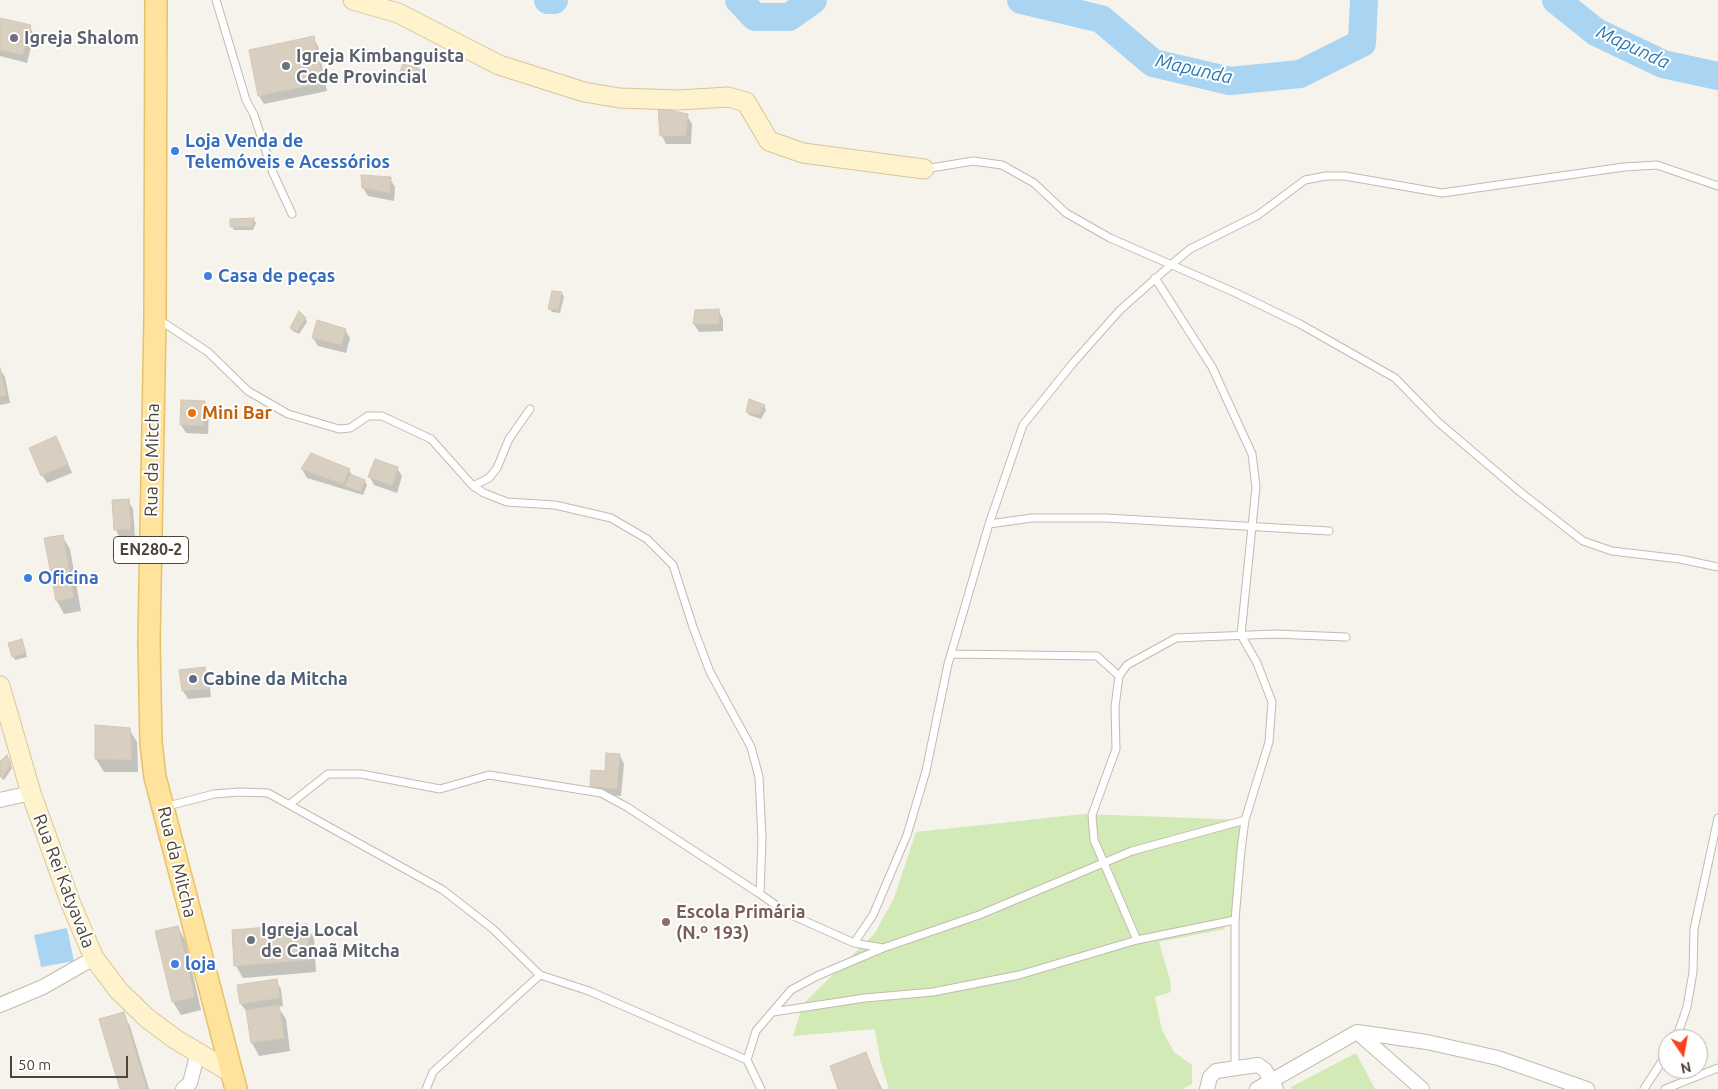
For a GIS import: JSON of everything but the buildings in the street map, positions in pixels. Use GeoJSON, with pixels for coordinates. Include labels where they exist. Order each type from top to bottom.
{"type":"FeatureCollection","features":[{"type":"Feature","properties":{"kind":"main road","name":"Rua da Mitcha"},"geometry":{"type":"LineString","coordinates":[[156,0],[156,318],[149,642],[151,743],[155,777],[234,1081]]}},
{"type":"Feature","properties":{"kind":"street"},"geometry":{"type":"LineString","coordinates":[[353,0],[398,13],[499,65],[584,92],[619,98],[679,100],[728,97],[746,102],[769,142],[803,153],[924,169]]}},
{"type":"Feature","properties":{"kind":"street","name":"Rua Rei Katyavala"},"geometry":{"type":"LineString","coordinates":[[0,686],[31,793],[71,904],[94,958],[119,992],[148,1019],[198,1052],[234,1081]]}},
{"type":"Feature","properties":{"kind":"street"},"geometry":{"type":"LineString","coordinates":[[0,800],[31,793]]}},
{"type":"Feature","properties":{"kind":"street"},"geometry":{"type":"LineString","coordinates":[[0,1005],[43,987],[94,958]]}},
{"type":"Feature","properties":{"kind":"street"},"geometry":{"type":"LineString","coordinates":[[1357,1032],[1422,1089]]}},
{"type":"Feature","properties":{"kind":"street"},"geometry":{"type":"LineString","coordinates":[[1257,1089],[1274,1085],[1357,1032],[1428,1042],[1498,1058],[1587,1089]]}},
{"type":"Feature","properties":{"kind":"street"},"geometry":{"type":"LineString","coordinates":[[183,1089],[190,1083],[198,1052]]}},
{"type":"Feature","properties":{"kind":"street"},"geometry":{"type":"LineString","coordinates":[[1207,1089],[1210,1077],[1216,1070],[1258,1065],[1266,1070],[1274,1085]]}},
{"type":"Feature","properties":{"kind":"lane"},"geometry":{"type":"LineString","coordinates":[[216,0],[246,100],[254,115],[273,174],[292,214]]}},
{"type":"Feature","properties":{"kind":"lane"},"geometry":{"type":"LineString","coordinates":[[924,169],[973,161],[1002,165],[1034,183],[1066,213],[1095,230],[1143,254],[1172,264],[1300,324],[1395,378],[1438,422],[1519,491],[1584,541],[1612,551],[1680,559],[1718,567]]}},
{"type":"Feature","properties":{"kind":"lane"},"geometry":{"type":"LineString","coordinates":[[854,943],[873,915],[907,835],[926,771],[951,654],[989,524],[1022,424],[1120,310],[1156,278],[1190,249],[1258,215],[1305,180],[1326,176],[1346,176],[1442,194],[1624,167],[1657,165],[1718,186]]}},
{"type":"Feature","properties":{"kind":"lane"},"geometry":{"type":"LineString","coordinates":[[1156,278],[1212,367],[1252,454],[1256,487],[1254,528],[1244,594],[1242,634],[1257,663],[1272,702],[1268,742],[1245,820],[1235,920],[1235,1067]]}},
{"type":"Feature","properties":{"kind":"lane"},"geometry":{"type":"LineString","coordinates":[[156,318],[208,352],[248,390],[288,414],[339,429],[350,428],[368,416],[382,416],[431,439],[472,486],[506,502],[555,505],[611,518],[647,539],[673,565],[692,627],[710,672],[751,748],[757,770],[762,839],[760,894]]}},
{"type":"Feature","properties":{"kind":"lane"},"geometry":{"type":"LineString","coordinates":[[472,486],[489,478],[497,468],[509,439],[530,409]]}},
{"type":"Feature","properties":{"kind":"lane"},"geometry":{"type":"LineString","coordinates":[[989,524],[1032,518],[1106,518],[1202,522],[1254,528],[1329,531]]}},
{"type":"Feature","properties":{"kind":"lane"},"geometry":{"type":"LineString","coordinates":[[1137,940],[1094,840],[1092,815],[1116,750],[1115,707],[1119,676],[1127,664],[1176,638],[1242,634],[1346,637]]}},
{"type":"Feature","properties":{"kind":"lane"},"geometry":{"type":"LineString","coordinates":[[951,654],[1097,656],[1119,676]]}},
{"type":"Feature","properties":{"kind":"lane"},"geometry":{"type":"LineString","coordinates":[[290,804],[328,774],[360,774],[440,789],[489,775],[602,793],[627,807],[788,913],[854,943],[883,948]]}},
{"type":"Feature","properties":{"kind":"lane"},"geometry":{"type":"LineString","coordinates":[[164,807],[214,794],[238,792],[268,793],[443,890],[493,929],[540,975],[589,992],[747,1060],[761,1089]]}},
{"type":"Feature","properties":{"kind":"lane"},"geometry":{"type":"LineString","coordinates":[[1679,1029],[1687,1007],[1693,972],[1694,929],[1718,818]]}},
{"type":"Feature","properties":{"kind":"lane"},"geometry":{"type":"LineString","coordinates":[[747,1060],[756,1032],[791,990],[816,976],[883,948],[979,915],[1104,862],[1178,837],[1245,820]]}},
{"type":"Feature","properties":{"kind":"lane"},"geometry":{"type":"LineString","coordinates":[[773,1012],[865,998],[933,992],[1019,975],[1137,940],[1235,920]]}},
{"type":"Feature","properties":{"kind":"lane"},"geometry":{"type":"LineString","coordinates":[[426,1089],[433,1072],[540,975]]}},
{"type":"Feature","properties":{"kind":"lane"},"geometry":{"type":"LineString","coordinates":[[1644,1089],[1658,1067]]}},
{"type":"Feature","properties":{"kind":"lane"},"geometry":{"type":"LineString","coordinates":[[1664,1089],[1718,1068]]}},
{"type":"Feature","properties":{"kind":"green space"},"geometry":{"type":"Polygon","coordinates":[[[1084,814],[1245,820],[1235,920],[1224,922],[1225,929],[1159,942],[1170,980],[1171,992],[1155,997],[1162,1030],[1174,1052],[1192,1065],[1192,1084],[1182,1089],[889,1089],[880,1060],[875,1029],[793,1036],[803,1004],[875,933],[894,898],[916,832],[1084,814]]]}},
{"type":"Feature","properties":{"kind":"green space"},"geometry":{"type":"Polygon","coordinates":[[[1356,1053],[1375,1089],[1292,1089],[1291,1087],[1356,1053]]]}},
{"type":"Feature","properties":{"kind":"water"},"geometry":{"type":"Polygon","coordinates":[[[67,928],[74,961],[41,967],[34,935],[67,928]]]}},
{"type":"Feature","properties":{"kind":"waterway","name":"Mapunda"},"geometry":{"type":"LineString","coordinates":[[548,0],[554,0]]}},
{"type":"Feature","properties":{"kind":"waterway","name":"Mapunda"},"geometry":{"type":"LineString","coordinates":[[739,0],[755,17],[789,17],[813,0]]}},
{"type":"Feature","properties":{"kind":"waterway","name":"Mapunda"},"geometry":{"type":"LineString","coordinates":[[1021,0],[1101,19],[1153,63],[1230,81],[1300,74],[1362,43],[1364,0]]}},
{"type":"Feature","properties":{"kind":"waterway","name":"Mapunda"},"geometry":{"type":"LineString","coordinates":[[1556,0],[1596,32],[1663,64],[1718,76]]}},
{"type":"Feature","properties":{"kind":"place","name":"Igreja Shalom"},"geometry":{"type":"Point","coordinates":[14,38]}},
{"type":"Feature","properties":{"kind":"place","name":"Igreja Kimbanguista Cede Provincial"},"geometry":{"type":"Point","coordinates":[286,66]}},
{"type":"Feature","properties":{"kind":"place","name":"Loja Venda de Telemóveis e Acessórios"},"geometry":{"type":"Point","coordinates":[175,151]}},
{"type":"Feature","properties":{"kind":"place","name":"Casa de peças"},"geometry":{"type":"Point","coordinates":[208,276]}},
{"type":"Feature","properties":{"kind":"place","name":"Mini Bar"},"geometry":{"type":"Point","coordinates":[192,413]}},
{"type":"Feature","properties":{"kind":"place","name":"Oficina"},"geometry":{"type":"Point","coordinates":[28,578]}},
{"type":"Feature","properties":{"kind":"place","name":"Cabine da Mitcha"},"geometry":{"type":"Point","coordinates":[193,679]}},
{"type":"Feature","properties":{"kind":"place","name":"Escola Primária (N.º 193)"},"geometry":{"type":"Point","coordinates":[666,922]}},
{"type":"Feature","properties":{"kind":"place","name":"Igreja Local de Canaã Mitcha"},"geometry":{"type":"Point","coordinates":[251,940]}},
{"type":"Feature","properties":{"kind":"place","name":"loja"},"geometry":{"type":"Point","coordinates":[175,964]}}]}
